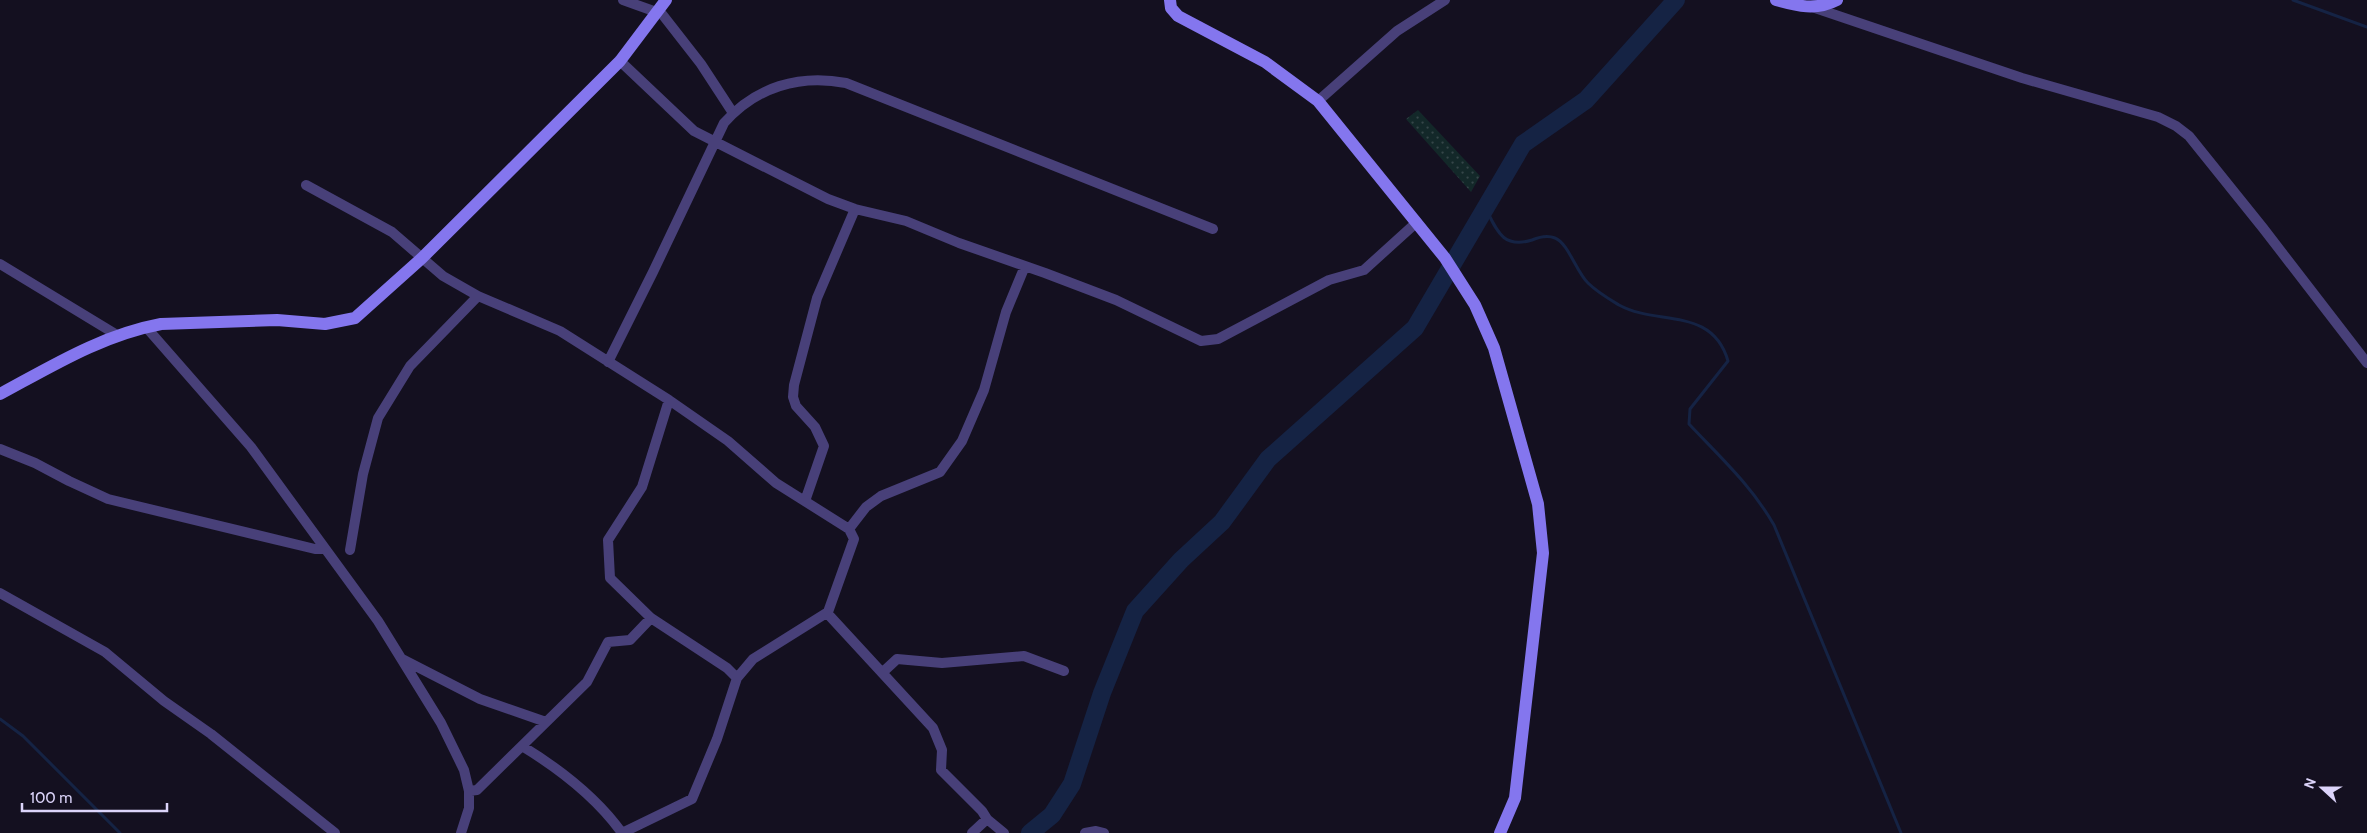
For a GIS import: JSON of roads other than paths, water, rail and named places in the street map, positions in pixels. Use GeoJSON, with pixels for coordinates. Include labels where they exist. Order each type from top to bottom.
{"type":"FeatureCollection","features":[{"type":"Feature","properties":{"kind":"street"},"geometry":{"type":"LineString","coordinates":[[624,0],[662,14],[691,49],[733,113]]}},
{"type":"Feature","properties":{"kind":"street"},"geometry":{"type":"LineString","coordinates":[[0,394],[89,346],[117,335],[146,327],[161,324],[277,320],[325,324],[355,318],[422,258],[620,61],[666,0]]}},
{"type":"Feature","properties":{"kind":"street"},"geometry":{"type":"LineString","coordinates":[[1170,0],[1171,8],[1178,16],[1265,62],[1318,102],[1445,258],[1474,305],[1494,348],[1538,504],[1543,553],[1524,737],[1515,798],[1500,833]]}},
{"type":"Feature","properties":{"kind":"street"},"geometry":{"type":"LineString","coordinates":[[1318,102],[1397,31],[1446,0]]}},
{"type":"Feature","properties":{"kind":"street"},"geometry":{"type":"LineString","coordinates":[[1776,0],[1799,7],[1812,7],[1837,0]]}},
{"type":"Feature","properties":{"kind":"street"},"geometry":{"type":"LineString","coordinates":[[1812,7],[2022,78],[2158,117],[2176,126],[2189,136],[2264,228],[2367,363]]}},
{"type":"Feature","properties":{"kind":"street"},"geometry":{"type":"LineString","coordinates":[[620,61],[682,122],[694,131],[714,139],[828,199],[855,209],[906,221],[950,240],[1116,300],[1201,341],[1218,339],[1328,280],[1364,270],[1417,222]]}},
{"type":"Feature","properties":{"kind":"street"},"geometry":{"type":"LineString","coordinates":[[608,362],[653,272],[714,139],[733,113],[756,96],[788,82],[816,79],[846,83],[1213,230]]}},
{"type":"Feature","properties":{"kind":"street"},"geometry":{"type":"LineString","coordinates":[[306,185],[392,232],[443,276],[478,296],[560,331],[669,400],[728,441],[776,483],[849,528],[854,540],[827,613],[753,659],[737,678],[716,739],[692,799],[622,833],[606,812],[548,762],[522,746]]}},
{"type":"Feature","properties":{"kind":"street"},"geometry":{"type":"LineString","coordinates":[[805,501],[824,446],[815,427],[796,406],[793,397],[796,371],[817,298],[855,209]]}},
{"type":"Feature","properties":{"kind":"street"},"geometry":{"type":"LineString","coordinates":[[0,264],[117,335]]}},
{"type":"Feature","properties":{"kind":"street"},"geometry":{"type":"LineString","coordinates":[[849,528],[866,507],[881,496],[940,472],[962,442],[984,390],[1006,312],[1025,266]]}},
{"type":"Feature","properties":{"kind":"street"},"geometry":{"type":"LineString","coordinates":[[350,550],[363,474],[378,418],[410,366],[478,296]]}},
{"type":"Feature","properties":{"kind":"street"},"geometry":{"type":"LineString","coordinates":[[146,327],[251,447],[378,621],[441,723],[464,770],[470,792],[469,808],[460,833]]}},
{"type":"Feature","properties":{"kind":"street"},"geometry":{"type":"LineString","coordinates":[[669,400],[642,487],[608,540],[610,578],[650,618],[727,668],[737,678]]}},
{"type":"Feature","properties":{"kind":"street"},"geometry":{"type":"LineString","coordinates":[[0,449],[35,463],[68,481],[108,498],[315,549],[324,549]]}},
{"type":"Feature","properties":{"kind":"street"},"geometry":{"type":"LineString","coordinates":[[0,593],[105,652],[164,701],[211,734],[335,833]]}},
{"type":"Feature","properties":{"kind":"street"},"geometry":{"type":"LineString","coordinates":[[827,613],[933,728],[942,750],[941,770],[982,811],[987,819],[1004,833]]}},
{"type":"Feature","properties":{"kind":"street"},"geometry":{"type":"LineString","coordinates":[[470,792],[477,790],[586,682],[608,642],[630,640],[650,618]]}},
{"type":"Feature","properties":{"kind":"street"},"geometry":{"type":"LineString","coordinates":[[882,672],[897,658],[942,663],[1024,656],[1064,671]]}},
{"type":"Feature","properties":{"kind":"street"},"geometry":{"type":"LineString","coordinates":[[401,659],[480,699],[546,722]]}},
{"type":"Feature","properties":{"kind":"street"},"geometry":{"type":"LineString","coordinates":[[972,833],[987,819]]}},
{"type":"Feature","properties":{"kind":"street"},"geometry":{"type":"LineString","coordinates":[[1085,833],[1096,831],[1104,833]]}},
{"type":"Feature","properties":{"kind":"waterway"},"geometry":{"type":"LineString","coordinates":[[1030,833],[1052,815],[1072,784],[1102,693],[1135,611],[1181,560],[1222,522],[1268,459],[1415,328],[1523,144],[1586,100],[1676,0]]}},
{"type":"Feature","properties":{"kind":"waterway"},"geometry":{"type":"LineString","coordinates":[[2293,0],[2367,27]]}},
{"type":"Feature","properties":{"kind":"waterway"},"geometry":{"type":"LineString","coordinates":[[1486,209],[1498,231],[1508,240],[1522,242],[1541,237],[1552,237],[1560,241],[1588,283],[1619,305],[1634,311],[1682,320],[1696,325],[1710,332],[1720,344],[1728,361],[1690,409],[1689,424],[1745,484],[1774,525],[1901,833]]}},
{"type":"Feature","properties":{"kind":"waterway"},"geometry":{"type":"LineString","coordinates":[[0,719],[23,736],[120,833]]}}]}
